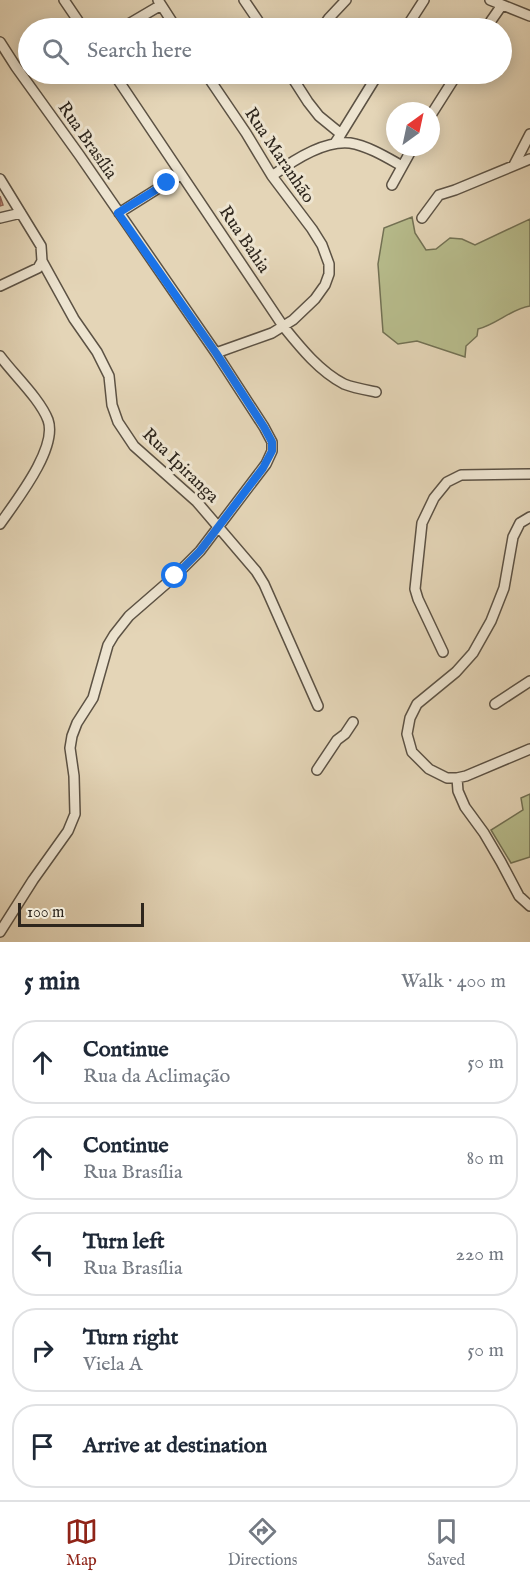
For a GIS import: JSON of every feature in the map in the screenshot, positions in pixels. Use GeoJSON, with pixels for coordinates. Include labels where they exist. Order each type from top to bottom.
{"type":"FeatureCollection","features":[{"type":"Feature","properties":{"kind":"street"},"geometry":{"type":"LineString","coordinates":[[64,0],[76,18]]}},
{"type":"Feature","properties":{"kind":"street"},"geometry":{"type":"LineString","coordinates":[[244,0],[256,18]]}},
{"type":"Feature","properties":{"kind":"street"},"geometry":{"type":"LineString","coordinates":[[329,18],[346,0]]}},
{"type":"Feature","properties":{"kind":"street"},"geometry":{"type":"LineString","coordinates":[[412,18],[424,0]]}},
{"type":"Feature","properties":{"kind":"street"},"geometry":{"type":"LineString","coordinates":[[490,0],[530,16]]}},
{"type":"Feature","properties":{"kind":"street"},"geometry":{"type":"LineString","coordinates":[[137,18],[160,2],[170,18]]}},
{"type":"Feature","properties":{"kind":"street"},"geometry":{"type":"LineString","coordinates":[[493,18],[502,5]]}},
{"type":"Feature","properties":{"kind":"street","name":"Rua Brasília"},"geometry":{"type":"LineString","coordinates":[[0,42],[18,70]]}},
{"type":"Feature","properties":{"kind":"street","name":"Rua Brasília"},"geometry":{"type":"LineString","coordinates":[[0,932],[68,831],[75,814],[74,776],[70,748],[72,736],[77,723],[93,698],[108,645],[129,616],[200,551],[266,464],[272,451],[272,442],[264,427],[216,353],[28,84]]}},
{"type":"Feature","properties":{"kind":"street","name":"Rua Bahia"},"geometry":{"type":"LineString","coordinates":[[121,84],[283,326],[323,369],[345,384],[376,392]]}},
{"type":"Feature","properties":{"kind":"street","name":"Rua Maranhão"},"geometry":{"type":"LineString","coordinates":[[213,84],[272,176],[312,229],[322,245],[329,264],[329,274],[325,285],[305,310],[283,326]]}},
{"type":"Feature","properties":{"kind":"street"},"geometry":{"type":"LineString","coordinates":[[297,84],[319,116],[341,134]]}},
{"type":"Feature","properties":{"kind":"street"},"geometry":{"type":"LineString","coordinates":[[335,143],[372,84]]}},
{"type":"Feature","properties":{"kind":"street"},"geometry":{"type":"LineString","coordinates":[[439,102],[451,84]]}},
{"type":"Feature","properties":{"kind":"street"},"geometry":{"type":"LineString","coordinates":[[514,165],[530,134]]}},
{"type":"Feature","properties":{"kind":"street"},"geometry":{"type":"LineString","coordinates":[[272,176],[300,158],[335,143],[360,146],[402,166]]}},
{"type":"Feature","properties":{"kind":"street"},"geometry":{"type":"LineString","coordinates":[[392,185],[408,156]]}},
{"type":"Feature","properties":{"kind":"street"},"geometry":{"type":"LineString","coordinates":[[422,218],[439,195],[530,159]]}},
{"type":"Feature","properties":{"kind":"street"},"geometry":{"type":"LineString","coordinates":[[118,213],[181,174]]}},
{"type":"Feature","properties":{"kind":"street","name":"Rua Ipiranga"},"geometry":{"type":"LineString","coordinates":[[0,179],[40,246],[42,261],[74,319],[97,352],[109,376],[112,405],[118,422],[134,446],[197,502],[256,571],[264,584],[318,706]]}},
{"type":"Feature","properties":{"kind":"street"},"geometry":{"type":"LineString","coordinates":[[0,218],[21,213]]}},
{"type":"Feature","properties":{"kind":"street"},"geometry":{"type":"LineString","coordinates":[[0,286],[38,268],[42,261]]}},
{"type":"Feature","properties":{"kind":"street"},"geometry":{"type":"LineString","coordinates":[[216,353],[272,333],[283,326]]}},
{"type":"Feature","properties":{"kind":"street"},"geometry":{"type":"LineString","coordinates":[[0,356],[43,409],[49,423],[50,437],[44,454],[28,483],[0,524]]}},
{"type":"Feature","properties":{"kind":"street"},"geometry":{"type":"LineString","coordinates":[[443,652],[415,588],[422,523],[434,498],[447,482],[461,475],[530,474]]}},
{"type":"Feature","properties":{"kind":"street"},"geometry":{"type":"LineString","coordinates":[[530,517],[520,524],[513,537],[504,588],[491,621],[473,653],[456,672],[417,704],[410,718],[407,734],[412,752],[429,769],[447,778],[457,778],[530,749]]}},
{"type":"Feature","properties":{"kind":"street"},"geometry":{"type":"LineString","coordinates":[[520,524],[530,524]]}},
{"type":"Feature","properties":{"kind":"street"},"geometry":{"type":"LineString","coordinates":[[495,705],[530,681]]}},
{"type":"Feature","properties":{"kind":"street"},"geometry":{"type":"LineString","coordinates":[[317,770],[353,722]]}},
{"type":"Feature","properties":{"kind":"street"},"geometry":{"type":"LineString","coordinates":[[457,778],[458,791],[465,807],[484,833],[519,896],[530,906]]}},
{"type":"Feature","properties":{"kind":"green space"},"geometry":{"type":"Polygon","coordinates":[[[412,217],[415,233],[426,250],[436,249],[450,238],[462,239],[475,245],[530,219],[530,306],[478,329],[477,336],[466,346],[465,357],[417,341],[398,344],[383,332],[378,264],[384,228],[412,217]]]}},
{"type":"Feature","properties":{"kind":"green space"},"geometry":{"type":"Polygon","coordinates":[[[530,794],[530,857],[511,863],[491,830],[523,810],[521,798],[530,794]]]}},
{"type":"Feature","properties":{"kind":"route"},"geometry":{"type":"LineString","coordinates":[[167,183],[118,213],[216,353],[272,442],[272,451],[266,464],[200,551],[175,576]]}}]}
